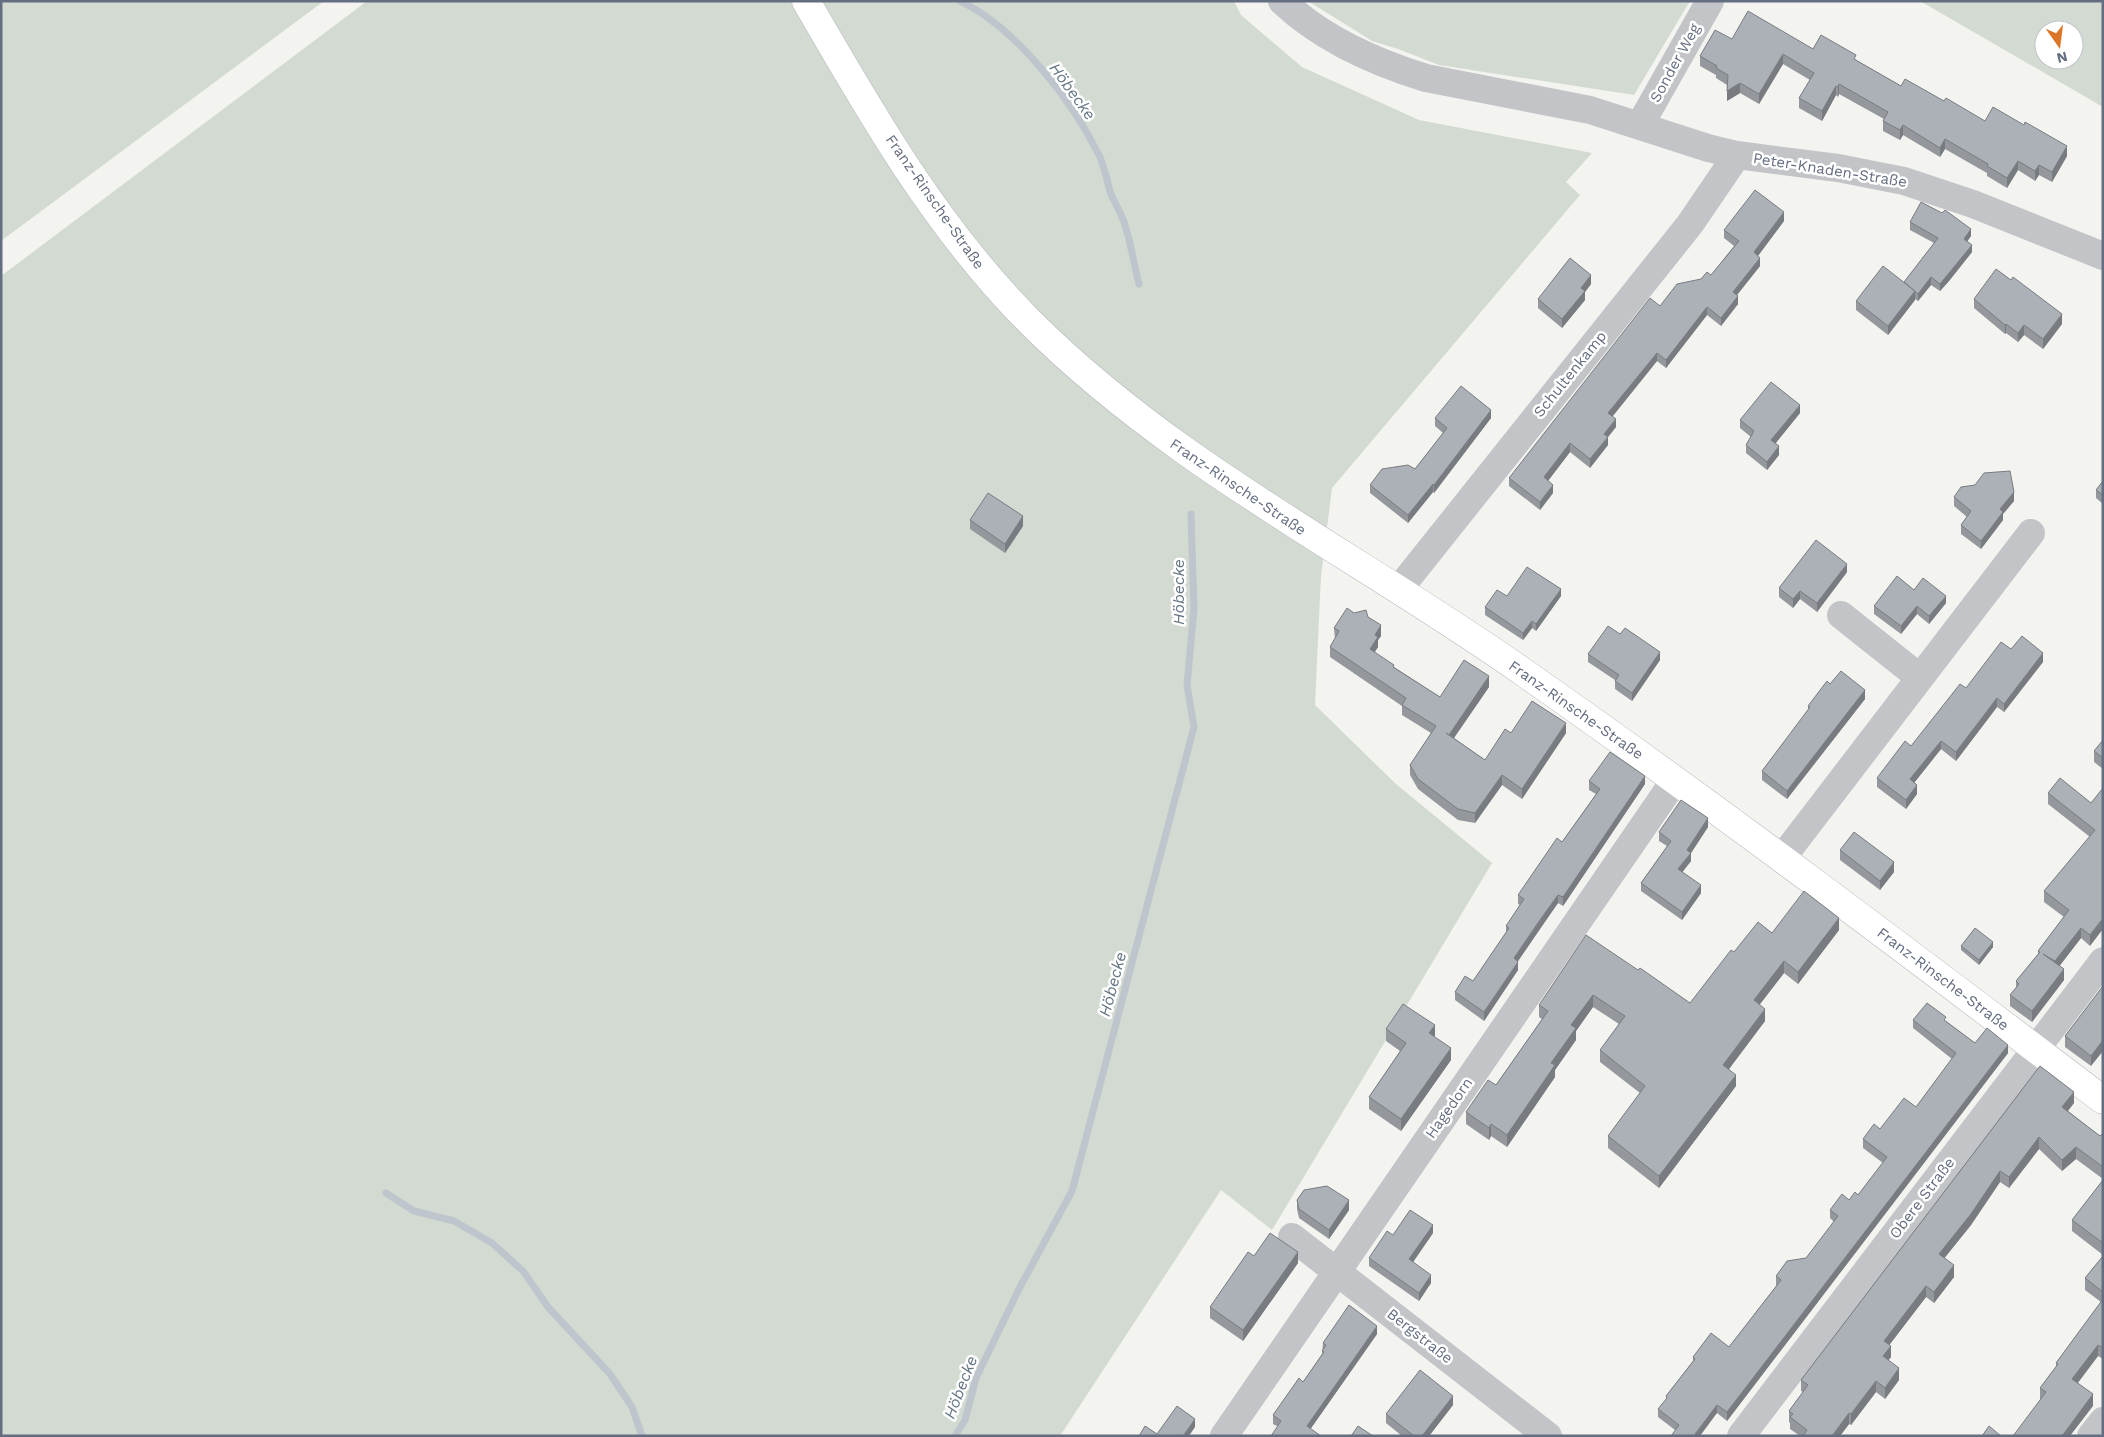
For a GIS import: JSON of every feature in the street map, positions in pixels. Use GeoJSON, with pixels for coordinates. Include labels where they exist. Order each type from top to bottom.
{"type":"FeatureCollection","features":[{"type":"Feature","properties":{"kind":"street","name":"Franz-Rinsche-Straße"},"geometry":{"type":"LineString","coordinates":[[806,1],[856,87],[924,192],[959,241],[995,285],[1026,318],[1098,385],[1154,430],[1296,526],[1398,589],[1522,670],[1782,858],[2103,1100]]}},
{"type":"Feature","properties":{"kind":"street","name":"Peter-Knaden-Straße"},"geometry":{"type":"LineString","coordinates":[[1282,1],[1332,38],[1367,57],[1408,73],[1570,105],[1640,125],[1708,148],[1737,154],[1838,168],[1904,181],[1973,204],[2103,256]]}},
{"type":"Feature","properties":{"kind":"street","name":"Sonder Weg"},"geometry":{"type":"LineString","coordinates":[[1640,125],[1710,1]]}},
{"type":"Feature","properties":{"kind":"street","name":"Schultenkamp"},"geometry":{"type":"LineString","coordinates":[[1398,589],[1690,224],[1737,154]]}},
{"type":"Feature","properties":{"kind":"street"},"geometry":{"type":"LineString","coordinates":[[1782,858],[2031,533]]}},
{"type":"Feature","properties":{"kind":"street"},"geometry":{"type":"LineString","coordinates":[[1841,615],[1919,677]]}},
{"type":"Feature","properties":{"kind":"street","name":"Hagedorn"},"geometry":{"type":"LineString","coordinates":[[1224,1436],[1675,780]]}},
{"type":"Feature","properties":{"kind":"street","name":"Obere Straße"},"geometry":{"type":"LineString","coordinates":[[1741,1436],[2103,961]]}},
{"type":"Feature","properties":{"kind":"street","name":"Bergstraße"},"geometry":{"type":"LineString","coordinates":[[1292,1237],[1548,1436]]}},
{"type":"Feature","properties":{"kind":"street"},"geometry":{"type":"LineString","coordinates":[[2091,1436],[2103,1421]]}},
{"type":"Feature","properties":{"kind":"shaded area"},"geometry":{"type":"Polygon","coordinates":[[[1,1],[324,1],[1,241],[1,1]]]}},
{"type":"Feature","properties":{"kind":"shaded area"},"geometry":{"type":"Polygon","coordinates":[[[367,1],[1234,1],[1241,15],[1302,67],[1419,120],[1592,153],[1566,182],[1580,195],[1332,488],[1321,576],[1315,705],[1396,784],[1492,863],[1272,1230],[1221,1190],[1060,1436],[1,1436],[1,276],[367,1]]]}},
{"type":"Feature","properties":{"kind":"shaded area"},"geometry":{"type":"Polygon","coordinates":[[[1308,1],[1690,1],[1634,95],[1439,65],[1372,41],[1308,1]]]}},
{"type":"Feature","properties":{"kind":"shaded area"},"geometry":{"type":"Polygon","coordinates":[[[1920,1],[2103,1],[2103,107],[2039,70],[2084,70],[2084,20],[2034,20],[2034,67],[1920,1]]]}},
{"type":"Feature","properties":{"kind":"building"},"geometry":{"type":"Polygon","coordinates":[[[1748,11],[1813,49],[1821,35],[1856,55],[1854,59],[1901,86],[1905,79],[1944,101],[1946,98],[1985,121],[1993,107],[2024,125],[2025,122],[2067,146],[2052,172],[2039,165],[2035,171],[2018,161],[2007,178],[1987,166],[1988,164],[1945,139],[1940,148],[1903,125],[1900,130],[1883,121],[1888,112],[1839,84],[1822,111],[1799,98],[1814,73],[1783,54],[1759,94],[1740,83],[1727,91],[1728,75],[1700,56],[1715,30],[1732,39],[1748,11]]]}},
{"type":"Feature","properties":{"kind":"building"},"geometry":{"type":"Polygon","coordinates":[[[1755,190],[1784,212],[1754,252],[1760,258],[1733,292],[1738,296],[1721,318],[1707,307],[1666,360],[1657,353],[1608,413],[1616,419],[1604,434],[1608,437],[1590,459],[1570,443],[1544,477],[1553,485],[1540,502],[1509,478],[1650,298],[1660,306],[1677,284],[1701,279],[1707,272],[1711,275],[1739,241],[1724,230],[1755,190]]]}},
{"type":"Feature","properties":{"kind":"building"},"geometry":{"type":"Polygon","coordinates":[[[1921,202],[1942,213],[1945,210],[1971,229],[1964,239],[1972,245],[1940,284],[1931,277],[1918,294],[1904,282],[1938,238],[1910,222],[1921,202]]]}},
{"type":"Feature","properties":{"kind":"building"},"geometry":{"type":"Polygon","coordinates":[[[1570,258],[1591,275],[1581,288],[1585,291],[1562,319],[1538,299],[1570,258]]]}},
{"type":"Feature","properties":{"kind":"building"},"geometry":{"type":"Polygon","coordinates":[[[1883,266],[1915,291],[1888,326],[1856,301],[1883,266]]]}},
{"type":"Feature","properties":{"kind":"building"},"geometry":{"type":"Polygon","coordinates":[[[1996,269],[2011,280],[2013,277],[2062,314],[2043,339],[2024,325],[2018,333],[2005,325],[1974,299],[1996,269]]]}},
{"type":"Feature","properties":{"kind":"building"},"geometry":{"type":"Polygon","coordinates":[[[1771,382],[1800,405],[1771,440],[1779,446],[1767,462],[1746,445],[1754,431],[1740,420],[1771,382]]]}},
{"type":"Feature","properties":{"kind":"building"},"geometry":{"type":"Polygon","coordinates":[[[1461,386],[1491,410],[1434,485],[1408,515],[1370,485],[1382,469],[1408,465],[1415,469],[1447,428],[1435,418],[1461,386]]]}},
{"type":"Feature","properties":{"kind":"building"},"geometry":{"type":"Polygon","coordinates":[[[2010,471],[2014,492],[2000,509],[2003,512],[1981,541],[1961,525],[1971,511],[1954,497],[1961,487],[1975,485],[1984,473],[2010,471]]]}},
{"type":"Feature","properties":{"kind":"building"},"geometry":{"type":"Polygon","coordinates":[[[2103,481],[2103,495],[2096,490],[2103,481]]]}},
{"type":"Feature","properties":{"kind":"building"},"geometry":{"type":"Polygon","coordinates":[[[988,493],[1023,516],[1005,544],[970,520],[988,493]]]}},
{"type":"Feature","properties":{"kind":"building"},"geometry":{"type":"Polygon","coordinates":[[[1816,540],[1847,564],[1817,603],[1800,591],[1793,599],[1779,588],[1816,540]]]}},
{"type":"Feature","properties":{"kind":"building"},"geometry":{"type":"Polygon","coordinates":[[[1527,567],[1561,589],[1536,624],[1532,621],[1523,633],[1485,607],[1497,590],[1507,596],[1527,567]]]}},
{"type":"Feature","properties":{"kind":"building"},"geometry":{"type":"Polygon","coordinates":[[[1897,576],[1914,590],[1923,578],[1946,596],[1929,616],[1917,606],[1901,626],[1874,606],[1897,576]]]}},
{"type":"Feature","properties":{"kind":"building"},"geometry":{"type":"Polygon","coordinates":[[[1347,608],[1354,613],[1366,610],[1368,617],[1381,625],[1375,635],[1378,637],[1370,649],[1394,665],[1393,667],[1440,697],[1464,660],[1489,676],[1449,735],[1446,733],[1485,760],[1505,729],[1511,733],[1532,701],[1566,723],[1522,789],[1502,775],[1475,813],[1458,809],[1418,779],[1410,765],[1436,726],[1402,705],[1406,698],[1330,647],[1339,631],[1334,628],[1347,608]]]}},
{"type":"Feature","properties":{"kind":"building"},"geometry":{"type":"Polygon","coordinates":[[[1608,626],[1620,634],[1625,628],[1660,652],[1632,693],[1615,681],[1619,675],[1588,654],[1608,626]]]}},
{"type":"Feature","properties":{"kind":"building"},"geometry":{"type":"Polygon","coordinates":[[[2022,636],[2043,653],[2004,704],[1997,698],[1956,752],[1941,741],[1910,779],[1917,785],[1906,800],[1877,778],[1905,741],[1911,746],[1960,684],[1966,688],[2001,642],[2011,649],[2022,636]]]}},
{"type":"Feature","properties":{"kind":"building"},"geometry":{"type":"Polygon","coordinates":[[[1841,671],[1865,690],[1787,791],[1762,771],[1827,681],[1830,684],[1841,671]]]}},
{"type":"Feature","properties":{"kind":"building"},"geometry":{"type":"Polygon","coordinates":[[[2103,740],[2103,758],[2094,751],[2103,740]]]}},
{"type":"Feature","properties":{"kind":"building"},"geometry":{"type":"Polygon","coordinates":[[[1610,752],[1645,776],[1563,897],[1558,895],[1514,958],[1518,962],[1484,1012],[1455,992],[1465,976],[1473,981],[1509,928],[1506,926],[1524,899],[1518,895],[1557,838],[1562,842],[1600,789],[1589,781],[1610,752]]]}},
{"type":"Feature","properties":{"kind":"building"},"geometry":{"type":"Polygon","coordinates":[[[2060,778],[2091,803],[2103,788],[2103,918],[2090,935],[2081,928],[2055,961],[2043,954],[2064,969],[2032,1011],[2010,995],[2019,984],[2016,981],[2040,952],[2038,951],[2069,910],[2044,891],[2095,830],[2048,793],[2060,778]]]}},
{"type":"Feature","properties":{"kind":"building"},"geometry":{"type":"Polygon","coordinates":[[[1681,800],[1708,818],[1687,850],[1691,853],[1678,869],[1701,885],[1682,912],[1641,883],[1671,841],[1659,832],[1681,800]]]}},
{"type":"Feature","properties":{"kind":"building"},"geometry":{"type":"Polygon","coordinates":[[[1854,832],[1894,862],[1880,881],[1840,850],[1854,832]]]}},
{"type":"Feature","properties":{"kind":"building"},"geometry":{"type":"Polygon","coordinates":[[[1804,891],[1839,918],[1798,972],[1784,961],[1754,1000],[1765,1009],[1723,1065],[1736,1075],[1659,1176],[1608,1136],[1645,1086],[1600,1050],[1625,1016],[1593,995],[1571,1025],[1576,1028],[1551,1063],[1555,1065],[1507,1135],[1491,1124],[1489,1128],[1466,1112],[1488,1080],[1496,1085],[1548,1011],[1539,1005],[1586,935],[1638,970],[1640,968],[1690,1003],[1731,950],[1734,952],[1758,922],[1772,933],[1804,891]]]}},
{"type":"Feature","properties":{"kind":"building"},"geometry":{"type":"Polygon","coordinates":[[[1975,928],[1993,942],[1979,960],[1961,946],[1975,928]]]}},
{"type":"Feature","properties":{"kind":"building"},"geometry":{"type":"Polygon","coordinates":[[[2103,986],[2103,1040],[2091,1056],[2065,1036],[2103,986]]]}},
{"type":"Feature","properties":{"kind":"building"},"geometry":{"type":"Polygon","coordinates":[[[1927,1003],[1946,1017],[1944,1020],[1975,1043],[1987,1028],[2008,1045],[1727,1412],[1717,1405],[1695,1434],[1697,1436],[1671,1436],[1679,1425],[1658,1409],[1695,1359],[1693,1357],[1711,1333],[1729,1347],[1781,1280],[1776,1276],[1787,1261],[1806,1258],[1838,1216],[1830,1210],[1842,1194],[1849,1200],[1855,1192],[1858,1195],[1887,1157],[1863,1139],[1874,1124],[1880,1129],[1904,1098],[1916,1107],[1956,1053],[1913,1020],[1927,1003]]]}},
{"type":"Feature","properties":{"kind":"building"},"geometry":{"type":"Polygon","coordinates":[[[1403,1004],[1435,1025],[1429,1033],[1451,1048],[1401,1119],[1369,1097],[1406,1043],[1386,1029],[1403,1004]]]}},
{"type":"Feature","properties":{"kind":"building"},"geometry":{"type":"Polygon","coordinates":[[[2040,1066],[2074,1092],[2062,1107],[2100,1136],[2103,1133],[2103,1167],[2076,1147],[2062,1160],[2039,1137],[2009,1177],[2000,1171],[1971,1214],[1939,1254],[1954,1265],[1934,1292],[1926,1286],[1884,1341],[1891,1346],[1883,1356],[1899,1368],[1885,1388],[1876,1381],[1832,1436],[1803,1436],[1807,1430],[1790,1417],[1793,1414],[1789,1411],[1808,1385],[1801,1380],[2040,1066]]]}},
{"type":"Feature","properties":{"kind":"building"},"geometry":{"type":"Polygon","coordinates":[[[2103,1180],[2103,1243],[2072,1220],[2103,1180]]]}},
{"type":"Feature","properties":{"kind":"building"},"geometry":{"type":"Polygon","coordinates":[[[1327,1186],[1349,1200],[1329,1230],[1299,1209],[1297,1200],[1304,1190],[1327,1186]]]}},
{"type":"Feature","properties":{"kind":"building"},"geometry":{"type":"Polygon","coordinates":[[[1410,1210],[1433,1225],[1409,1259],[1431,1275],[1419,1293],[1369,1258],[1387,1231],[1393,1235],[1410,1210]]]}},
{"type":"Feature","properties":{"kind":"building"},"geometry":{"type":"Polygon","coordinates":[[[1270,1233],[1298,1252],[1243,1330],[1210,1307],[1248,1252],[1254,1256],[1270,1233]]]}},
{"type":"Feature","properties":{"kind":"building"},"geometry":{"type":"Polygon","coordinates":[[[2103,1256],[2103,1292],[2085,1278],[2103,1256]]]}},
{"type":"Feature","properties":{"kind":"building"},"geometry":{"type":"Polygon","coordinates":[[[2103,1299],[2103,1348],[2098,1345],[2072,1379],[2093,1394],[2062,1436],[2013,1436],[2046,1392],[2040,1388],[2058,1364],[2056,1363],[2103,1299]]]}},
{"type":"Feature","properties":{"kind":"building"},"geometry":{"type":"Polygon","coordinates":[[[1349,1305],[1377,1326],[1307,1426],[1321,1436],[1271,1436],[1281,1421],[1273,1415],[1299,1378],[1303,1382],[1324,1352],[1322,1351],[1326,1345],[1323,1343],[1349,1305]]]}},
{"type":"Feature","properties":{"kind":"building"},"geometry":{"type":"Polygon","coordinates":[[[1420,1370],[1453,1396],[1422,1436],[1414,1436],[1386,1414],[1420,1370]]]}},
{"type":"Feature","properties":{"kind":"building"},"geometry":{"type":"Polygon","coordinates":[[[1177,1406],[1195,1419],[1183,1436],[1139,1436],[1145,1426],[1157,1434],[1177,1406]]]}},
{"type":"Feature","properties":{"kind":"building"},"geometry":{"type":"Polygon","coordinates":[[[1358,1426],[1373,1436],[1351,1436],[1358,1426]]]}},
{"type":"Feature","properties":{"kind":"building"},"geometry":{"type":"Polygon","coordinates":[[[1989,1426],[2001,1436],[1982,1436],[1989,1426]]]}},
{"type":"Feature","properties":{"kind":"waterway","name":"Höbecke"},"geometry":{"type":"LineString","coordinates":[[960,1],[981,13],[1022,48],[1041,68],[1075,113],[1102,162],[1111,194],[1125,225],[1139,284]]}},
{"type":"Feature","properties":{"kind":"waterway","name":"Höbecke"},"geometry":{"type":"LineString","coordinates":[[955,1436],[965,1420],[976,1378],[1020,1287],[1072,1191],[1194,727],[1187,685],[1194,609],[1191,514]]}},
{"type":"Feature","properties":{"kind":"waterway"},"geometry":{"type":"LineString","coordinates":[[386,1193],[414,1211],[454,1221],[492,1243],[523,1271],[548,1307],[610,1374],[632,1407],[642,1436]]}}]}
